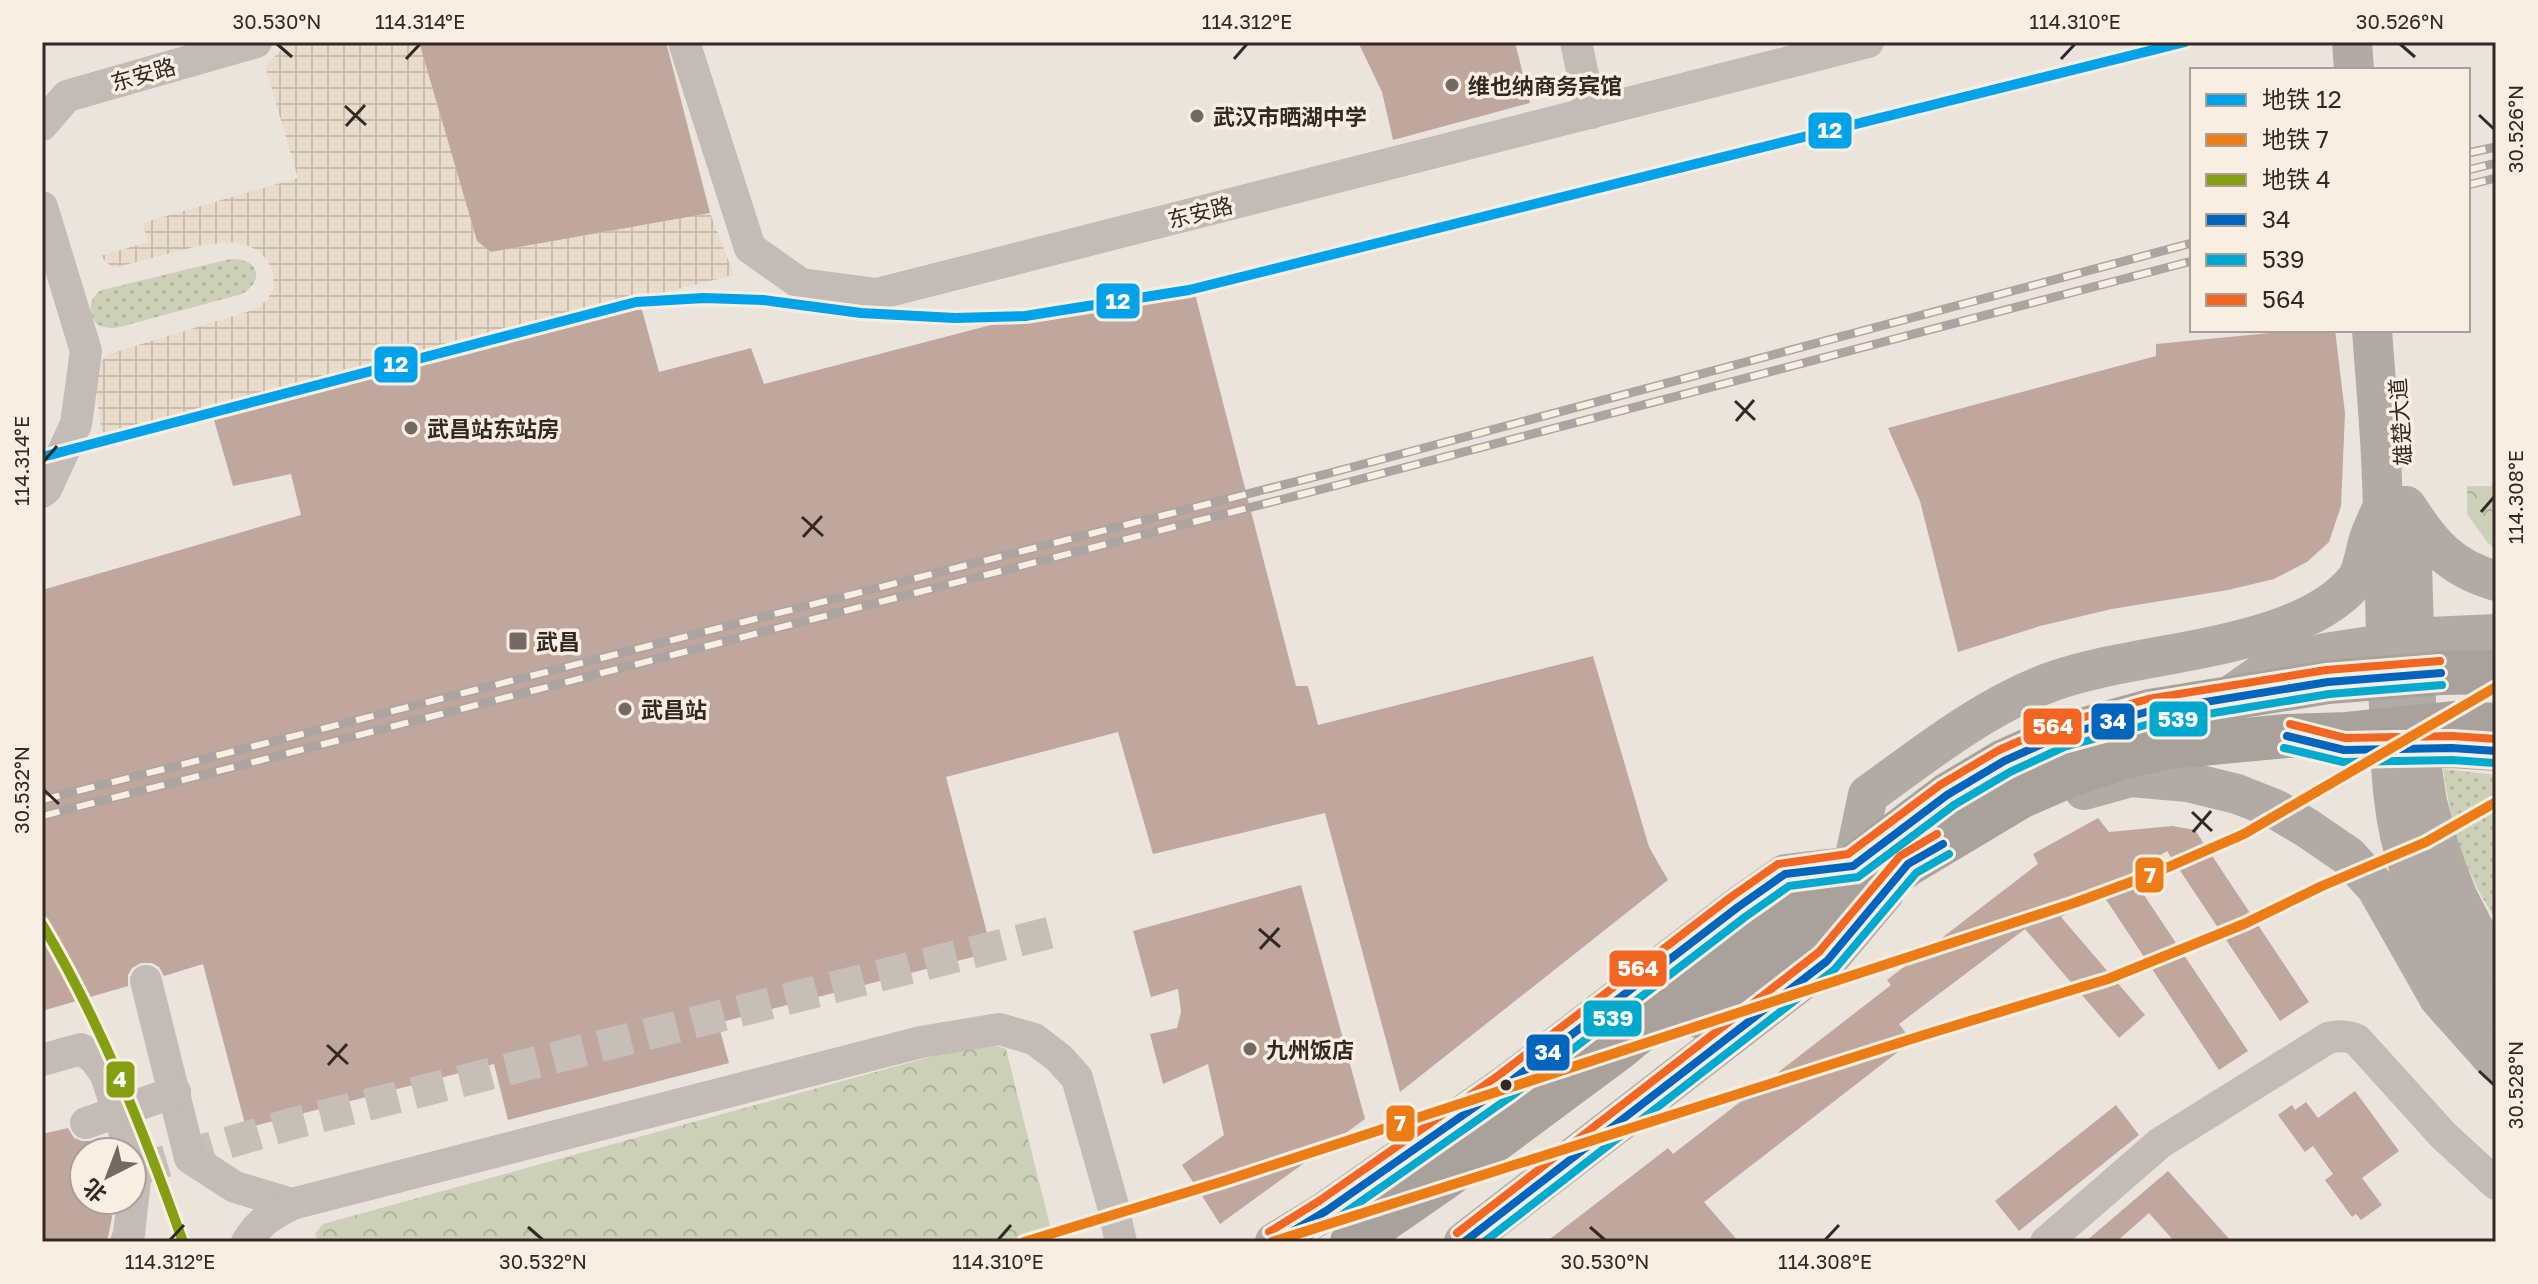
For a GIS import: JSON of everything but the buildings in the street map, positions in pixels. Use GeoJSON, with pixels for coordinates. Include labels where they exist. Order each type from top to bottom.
{"type":"FeatureCollection","features":[{"type":"Feature","properties":{"kind":"highway"},"geometry":{"type":"LineString","coordinates":[[1352,1242],[1619,1048],[1775,921],[1947,795],[2004,761],[2060,736],[2110,721],[2227,698],[2326,667],[2435,655],[2496,672]]}},
{"type":"Feature","properties":{"kind":"highway"},"geometry":{"type":"LineString","coordinates":[[1397,1242],[1908,864],[2020,797],[2070,775],[2169,747],[2287,736],[2346,742],[2456,723],[2496,725]]}},
{"type":"Feature","properties":{"kind":"main road"},"geometry":{"type":"LineString","coordinates":[[2352,42],[2354,68]]}},
{"type":"Feature","properties":{"kind":"main road"},"geometry":{"type":"LineString","coordinates":[[2377,42],[2379,68]]}},
{"type":"Feature","properties":{"kind":"main road","name":"雄楚大道"},"geometry":{"type":"LineString","coordinates":[[2372,332],[2381,458],[2398,509]]}},
{"type":"Feature","properties":{"kind":"main road","name":"雄楚大道"},"geometry":{"type":"LineString","coordinates":[[2394,332],[2398,509]]}},
{"type":"Feature","properties":{"kind":"main road"},"geometry":{"type":"LineString","coordinates":[[2398,509],[2436,549],[2459,565],[2496,581]]}},
{"type":"Feature","properties":{"kind":"main road"},"geometry":{"type":"LineString","coordinates":[[1275,1242],[1326,1211],[1506,1085],[1785,874],[1853,866],[1868,795],[1960,729],[2047,683],[2103,666],[2223,645],[2311,614],[2334,600],[2357,579],[2370,535],[2398,509]]}},
{"type":"Feature","properties":{"kind":"main road"},"geometry":{"type":"LineString","coordinates":[[2398,509],[2412,563],[2417,737],[2427,802],[2439,848],[2457,896],[2483,946],[2496,963]]}},
{"type":"Feature","properties":{"kind":"main road"},"geometry":{"type":"LineString","coordinates":[[2398,509],[2385,633],[2398,824],[2409,868],[2433,922],[2451,954],[2496,1017]]}},
{"type":"Feature","properties":{"kind":"main road"},"geometry":{"type":"LineString","coordinates":[[2435,655],[2496,634]]}},
{"type":"Feature","properties":{"kind":"main road"},"geometry":{"type":"LineString","coordinates":[[2346,742],[2496,751]]}},
{"type":"Feature","properties":{"kind":"main road"},"geometry":{"type":"LineString","coordinates":[[2020,797],[2078,792],[2131,777],[2188,782],[2237,794],[2275,809],[2348,856],[2376,887],[2439,998],[2496,1062]]}},
{"type":"Feature","properties":{"kind":"main road"},"geometry":{"type":"LineString","coordinates":[[1468,1241],[1827,961],[1908,864]]}},
{"type":"Feature","properties":{"kind":"street","name":"东安路"},"geometry":{"type":"LineString","coordinates":[[684,42],[750,248],[801,284],[877,294],[1868,42]]}},
{"type":"Feature","properties":{"kind":"street"},"geometry":{"type":"LineString","coordinates":[[1576,42],[1591,113]]}},
{"type":"Feature","properties":{"kind":"street","name":"东安路"},"geometry":{"type":"LineString","coordinates":[[42,125],[67,96],[241,44]]}},
{"type":"Feature","properties":{"kind":"street"},"geometry":{"type":"LineString","coordinates":[[42,207],[86,351],[76,424],[42,492]]}},
{"type":"Feature","properties":{"kind":"street"},"geometry":{"type":"LineString","coordinates":[[146,981],[190,1158],[235,1187],[292,1204]]}},
{"type":"Feature","properties":{"kind":"street"},"geometry":{"type":"LineString","coordinates":[[247,1242],[257,1226],[292,1204],[921,1042],[999,1029],[1034,1039],[1059,1058],[1077,1078],[1121,1242]]}},
{"type":"Feature","properties":{"kind":"street"},"geometry":{"type":"LineString","coordinates":[[2046,1242],[2160,1143],[2328,1038],[2338,1036],[2357,1040],[2435,1126],[2496,1184]]}},
{"type":"Feature","properties":{"kind":"street"},"geometry":{"type":"LineString","coordinates":[[42,1060],[81,1049],[95,1059],[106,1075],[125,1136]]}},
{"type":"Feature","properties":{"kind":"street"},"geometry":{"type":"LineString","coordinates":[[86,1123],[175,1092]]}},
{"type":"Feature","properties":{"kind":"street"},"geometry":{"type":"LineString","coordinates":[[126,1242],[131,1216]]}},
{"type":"Feature","properties":{"kind":"green space"},"geometry":{"type":"Polygon","coordinates":[[[230,259],[247,262],[256,270],[254,282],[242,294],[116,328],[99,325],[91,315],[92,300],[102,290],[230,259]]]}},
{"type":"Feature","properties":{"kind":"green space"},"geometry":{"type":"Polygon","coordinates":[[[2496,473],[2496,549],[2467,514],[2467,486],[2491,486],[2496,473]]]}},
{"type":"Feature","properties":{"kind":"green space"},"geometry":{"type":"Polygon","coordinates":[[[2443,769],[2496,775],[2496,921],[2477,888],[2454,835],[2443,769]]]}},
{"type":"Feature","properties":{"kind":"green space"},"geometry":{"type":"Polygon","coordinates":[[[984,1042],[1006,1049],[1054,1242],[318,1242],[315,1234],[323,1224],[984,1042]]]}},
{"type":"Feature","properties":{"kind":"shaded area"},"geometry":{"type":"Polygon","coordinates":[[[294,42],[419,42],[477,241],[491,252],[710,213],[734,275],[102,433],[94,377],[98,364],[109,354],[256,309],[267,300],[274,288],[268,261],[259,251],[230,242],[202,245],[113,268],[100,256],[148,242],[142,223],[298,178],[265,66],[294,42]]]}},
{"type":"Feature","properties":{"kind":"tunnel"},"geometry":{"type":"LineString","coordinates":[[148,1166],[291,1124],[1053,932]]}},
{"type":"Feature","properties":{"kind":"railway"},"geometry":{"type":"LineString","coordinates":[[2470,153],[2496,147]]}},
{"type":"Feature","properties":{"kind":"railway"},"geometry":{"type":"LineString","coordinates":[[2470,170],[2496,163]]}},
{"type":"Feature","properties":{"kind":"railway"},"geometry":{"type":"LineString","coordinates":[[2470,184],[2496,178]]}},
{"type":"Feature","properties":{"kind":"railway"},"geometry":{"type":"LineString","coordinates":[[42,800],[1330,473],[2190,244]]}},
{"type":"Feature","properties":{"kind":"railway"},"geometry":{"type":"LineString","coordinates":[[42,816],[1334,486],[2190,262]]}},
{"type":"Feature","properties":{"kind":"metro line","name":"12"},"geometry":{"type":"LineString","coordinates":[[42,457],[636,302],[704,298],[763,300],[861,313],[955,318],[1025,316],[1189,290],[2185,42]]}},
{"type":"Feature","properties":{"kind":"metro line","name":"7"},"geometry":{"type":"LineString","coordinates":[[1024,1242],[1224,1181],[2074,903],[2150,875],[2244,834],[2496,687]]}},
{"type":"Feature","properties":{"kind":"metro line","name":"7"},"geometry":{"type":"LineString","coordinates":[[1272,1242],[2108,979],[2244,924],[2322,886],[2426,842],[2496,802]]}},
{"type":"Feature","properties":{"kind":"metro line","name":"4"},"geometry":{"type":"LineString","coordinates":[[42,924],[103,1040],[183,1242]]}},
{"type":"Feature","properties":{"kind":"transit line","name":"564"},"geometry":{"type":"LineString","coordinates":[[1269,1232],[1319,1201],[1499,1075],[1778,864],[1848,854],[1940,785],[1999,750],[2056,725],[2148,699],[2326,670],[2440,661]]}},
{"type":"Feature","properties":{"kind":"transit line","name":"34"},"geometry":{"type":"LineString","coordinates":[[1275,1242],[1326,1211],[1506,1085],[1785,874],[1853,866],[1947,795],[2004,761],[2060,736],[2150,711],[2328,682],[2441,673]]}},
{"type":"Feature","properties":{"kind":"transit line","name":"539"},"geometry":{"type":"LineString","coordinates":[[1298,1242],[1333,1221],[1513,1095],[1789,886],[1858,877],[1954,805],[2010,772],[2064,747],[2153,723],[2329,694],[2442,685]]}},
{"type":"Feature","properties":{"kind":"transit line","name":"564"},"geometry":{"type":"LineString","coordinates":[[2290,724],[2345,738],[2452,736],[2496,739]]}},
{"type":"Feature","properties":{"kind":"transit line","name":"34"},"geometry":{"type":"LineString","coordinates":[[2287,736],[2344,750],[2452,748],[2496,751]]}},
{"type":"Feature","properties":{"kind":"transit line","name":"539"},"geometry":{"type":"LineString","coordinates":[[2284,748],[2343,762],[2452,760],[2495,763]]}},
{"type":"Feature","properties":{"kind":"transit line","name":"564"},"geometry":{"type":"LineString","coordinates":[[1457,1233],[1819,952],[1900,856],[1937,834]]}},
{"type":"Feature","properties":{"kind":"transit line","name":"34"},"geometry":{"type":"LineString","coordinates":[[1464,1242],[1827,961],[1908,864],[1943,844]]}},
{"type":"Feature","properties":{"kind":"transit line","name":"539"},"geometry":{"type":"LineString","coordinates":[[1484,1242],[1834,970],[1916,873],[1949,854]]}},
{"type":"Feature","properties":{"kind":"place","name":"维也纳商务宾馆"},"geometry":{"type":"Point","coordinates":[1452,85]}},
{"type":"Feature","properties":{"kind":"place","name":"武汉市晒湖中学"},"geometry":{"type":"Point","coordinates":[1197,116]}},
{"type":"Feature","properties":{"kind":"place","name":"武昌站东站房"},"geometry":{"type":"Point","coordinates":[411,428]}},
{"type":"Feature","properties":{"kind":"place","name":"武昌"},"geometry":{"type":"Point","coordinates":[518,641]}},
{"type":"Feature","properties":{"kind":"place","name":"武昌站"},"geometry":{"type":"Point","coordinates":[625,709]}},
{"type":"Feature","properties":{"kind":"place","name":"九州饭店"},"geometry":{"type":"Point","coordinates":[1250,1049]}}]}
